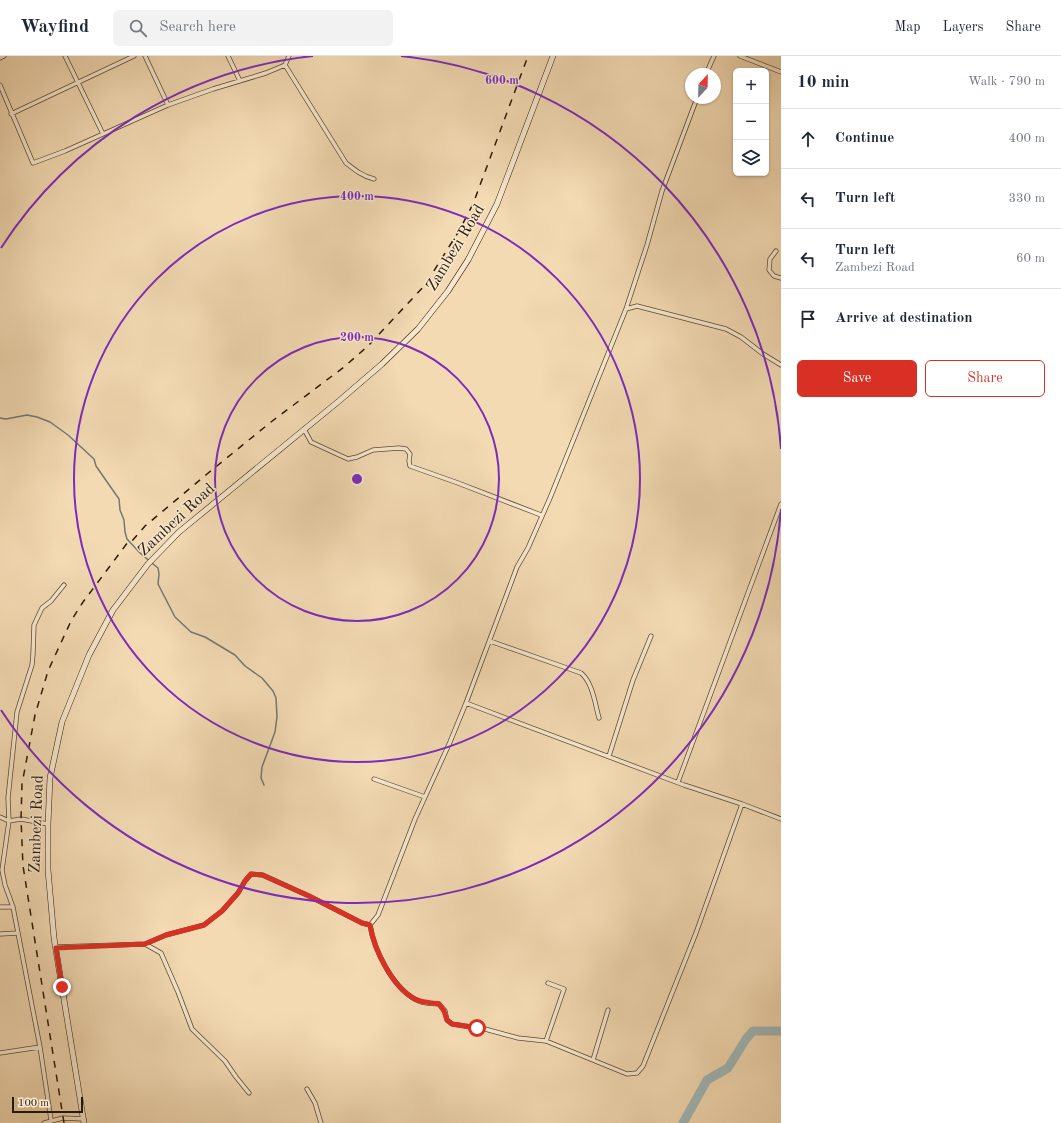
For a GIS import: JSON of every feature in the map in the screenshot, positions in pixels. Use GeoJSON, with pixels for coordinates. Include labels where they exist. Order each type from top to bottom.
{"type":"FeatureCollection","features":[{"type":"Feature","properties":{"kind":"main road","name":"Zambezi Road"},"geometry":{"type":"LineString","coordinates":[[84,1121],[56,948],[48,870],[48,824],[50,778],[62,722],[88,655],[113,610],[149,563],[178,532],[304,430],[382,364],[418,329],[448,290],[468,260],[497,204],[553,56]]}},
{"type":"Feature","properties":{"kind":"street"},"geometry":{"type":"LineString","coordinates":[[0,58],[4,56]]}},
{"type":"Feature","properties":{"kind":"street"},"geometry":{"type":"LineString","coordinates":[[65,56],[103,134]]}},
{"type":"Feature","properties":{"kind":"street"},"geometry":{"type":"LineString","coordinates":[[11,114],[134,56]]}},
{"type":"Feature","properties":{"kind":"street"},"geometry":{"type":"LineString","coordinates":[[145,56],[168,105]]}},
{"type":"Feature","properties":{"kind":"street"},"geometry":{"type":"LineString","coordinates":[[228,56],[240,81]]}},
{"type":"Feature","properties":{"kind":"street"},"geometry":{"type":"LineString","coordinates":[[0,85],[33,163],[168,105],[266,73],[285,65],[290,56]]}},
{"type":"Feature","properties":{"kind":"street"},"geometry":{"type":"LineString","coordinates":[[709,68],[714,56]]}},
{"type":"Feature","properties":{"kind":"street"},"geometry":{"type":"LineString","coordinates":[[740,56],[781,72]]}},
{"type":"Feature","properties":{"kind":"street"},"geometry":{"type":"LineString","coordinates":[[285,65],[346,163],[356,171],[374,179]]}},
{"type":"Feature","properties":{"kind":"street"},"geometry":{"type":"LineString","coordinates":[[370,925],[378,916],[384,904],[415,819],[466,703],[517,567],[528,548],[550,498],[626,309],[647,245],[662,191],[694,104]]}},
{"type":"Feature","properties":{"kind":"street"},"geometry":{"type":"LineString","coordinates":[[776,251],[770,259],[769,270],[774,276],[781,278]]}},
{"type":"Feature","properties":{"kind":"street"},"geometry":{"type":"LineString","coordinates":[[626,309],[637,306],[726,329],[741,337],[763,354],[781,365]]}},
{"type":"Feature","properties":{"kind":"street"},"geometry":{"type":"LineString","coordinates":[[304,430],[311,442],[348,459],[373,450],[399,448],[406,450],[410,454],[410,466],[542,516]]}},
{"type":"Feature","properties":{"kind":"street"},"geometry":{"type":"LineString","coordinates":[[678,782],[781,504]]}},
{"type":"Feature","properties":{"kind":"street"},"geometry":{"type":"LineString","coordinates":[[51,1120],[40,1047],[14,907],[4,885],[2,870],[9,821],[8,798],[17,718],[22,695],[32,665],[34,625],[42,608],[51,601],[64,585]]}},
{"type":"Feature","properties":{"kind":"street"},"geometry":{"type":"LineString","coordinates":[[610,756],[633,680],[651,636]]}},
{"type":"Feature","properties":{"kind":"street"},"geometry":{"type":"LineString","coordinates":[[490,641],[581,673],[589,682],[599,718]]}},
{"type":"Feature","properties":{"kind":"street"},"geometry":{"type":"LineString","coordinates":[[466,703],[781,819]]}},
{"type":"Feature","properties":{"kind":"street"},"geometry":{"type":"LineString","coordinates":[[374,779],[425,797]]}},
{"type":"Feature","properties":{"kind":"street"},"geometry":{"type":"LineString","coordinates":[[370,925],[372,937],[389,974],[414,999],[423,1003],[439,1004],[444,1011],[447,1020],[452,1024],[485,1029],[518,1038],[546,1041],[627,1074],[636,1073],[643,1066],[694,939],[742,804]]}},
{"type":"Feature","properties":{"kind":"street"},"geometry":{"type":"LineString","coordinates":[[0,817],[9,821],[21,819],[48,824]]}},
{"type":"Feature","properties":{"kind":"street"},"geometry":{"type":"LineString","coordinates":[[56,948],[145,944],[166,935],[204,925],[222,911],[238,893],[251,874],[262,875],[309,896],[362,923],[370,925]]}},
{"type":"Feature","properties":{"kind":"street"},"geometry":{"type":"LineString","coordinates":[[0,907],[14,907]]}},
{"type":"Feature","properties":{"kind":"street"},"geometry":{"type":"LineString","coordinates":[[0,934],[18,933]]}},
{"type":"Feature","properties":{"kind":"street"},"geometry":{"type":"LineString","coordinates":[[145,944],[161,953],[192,1029],[225,1061],[236,1078],[249,1093]]}},
{"type":"Feature","properties":{"kind":"street"},"geometry":{"type":"LineString","coordinates":[[546,1041],[564,989],[548,983]]}},
{"type":"Feature","properties":{"kind":"street"},"geometry":{"type":"LineString","coordinates":[[593,1060],[608,1010]]}},
{"type":"Feature","properties":{"kind":"street"},"geometry":{"type":"LineString","coordinates":[[0,1053],[40,1047]]}},
{"type":"Feature","properties":{"kind":"street"},"geometry":{"type":"LineString","coordinates":[[307,1089],[315,1103],[322,1123]]}},
{"type":"Feature","properties":{"kind":"street"},"geometry":{"type":"LineString","coordinates":[[44,1123],[63,1118],[84,1121]]}},
{"type":"Feature","properties":{"kind":"waterway"},"geometry":{"type":"LineString","coordinates":[[0,418],[6,419],[27,415],[50,422],[68,435],[94,459],[96,466],[119,499],[127,539],[140,553],[158,568],[158,584],[175,617],[191,632],[205,637],[235,655],[245,666],[262,678],[273,691],[276,698],[277,717],[275,732],[262,767],[261,778],[264,785]]}},
{"type":"Feature","properties":{"kind":"waterway"},"geometry":{"type":"LineString","coordinates":[[683,1123],[707,1080],[728,1068],[746,1039],[753,1031],[781,1031]]}},
{"type":"Feature","properties":{"kind":"railway"},"geometry":{"type":"LineString","coordinates":[[64,1123],[23,866],[21,819],[22,784],[35,715],[48,671],[71,621],[83,602],[128,542],[131,542],[145,526],[271,422],[344,367],[368,346],[425,285],[459,231],[473,204],[528,56]]}},
{"type":"Feature","properties":{"kind":"route"},"geometry":{"type":"LineString","coordinates":[[62,987],[56,948],[145,944],[166,935],[204,925],[222,911],[238,893],[251,874],[262,875],[309,896],[362,923],[370,925],[372,937],[389,974],[404,990],[414,999],[423,1003],[432,1002],[439,1004],[444,1011],[447,1020],[452,1024],[477,1028]]}}]}
